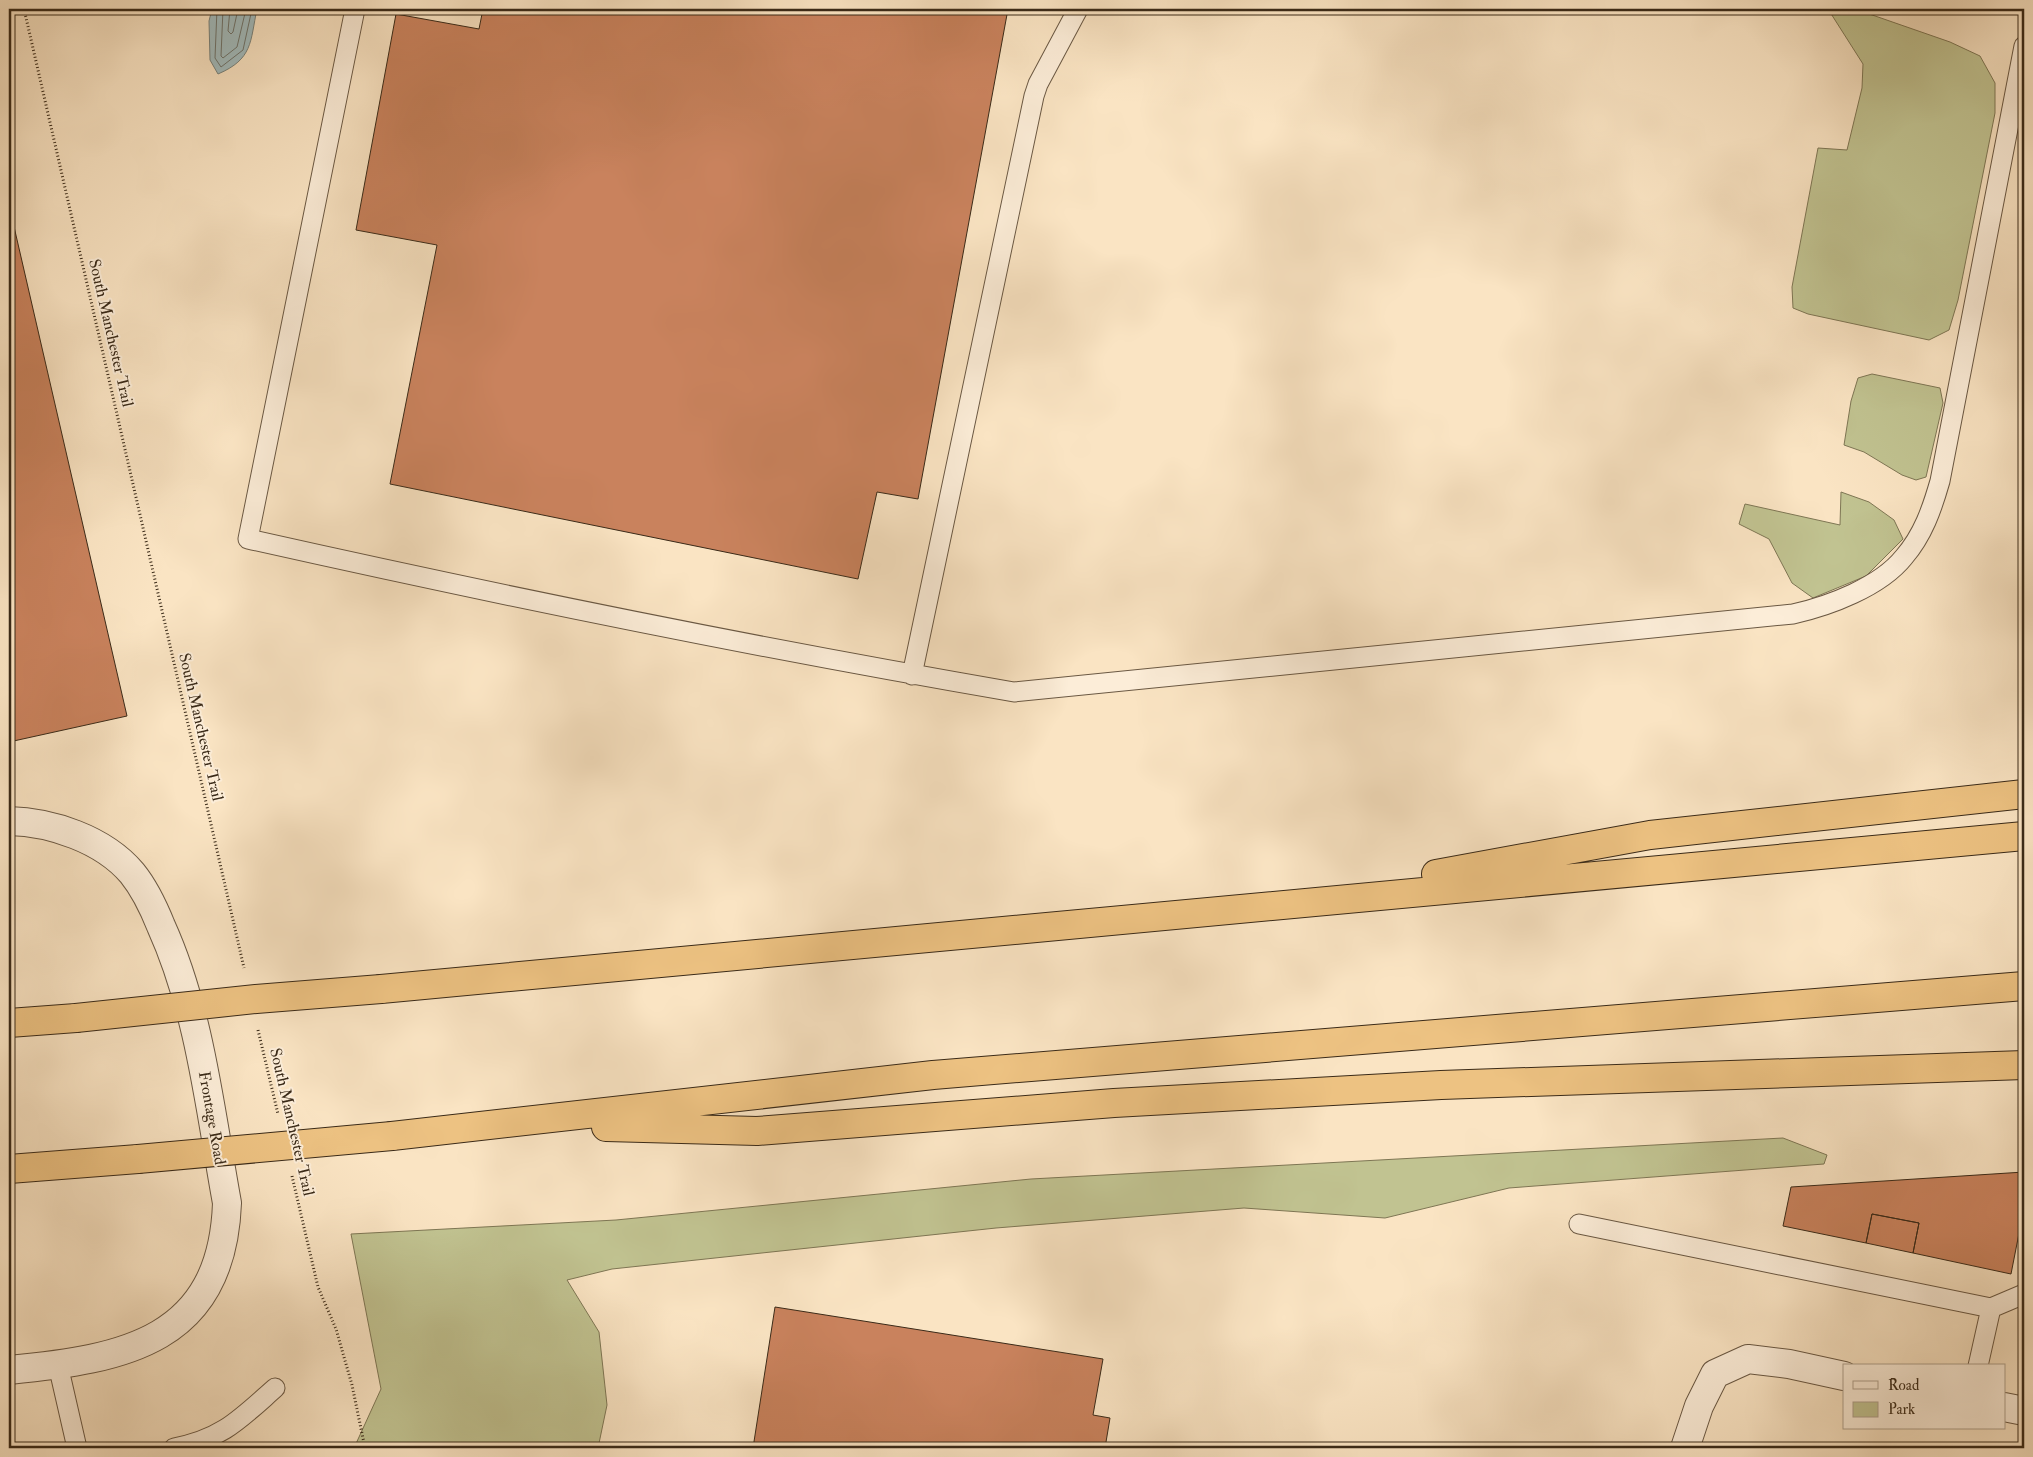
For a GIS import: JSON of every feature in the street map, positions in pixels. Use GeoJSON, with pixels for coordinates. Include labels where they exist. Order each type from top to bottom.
{"type":"FeatureCollection","features":[{"type":"Feature","properties":{"kind":"highway"},"geometry":{"type":"LineString","coordinates":[[1261,906],[1650,835],[2024,794]]}},
{"type":"Feature","properties":{"kind":"highway"},"geometry":{"type":"LineString","coordinates":[[9,1023],[2024,836]]}},
{"type":"Feature","properties":{"kind":"highway"},"geometry":{"type":"LineString","coordinates":[[9,1169],[392,1136],[933,1076],[2024,986]]}},
{"type":"Feature","properties":{"kind":"highway"},"geometry":{"type":"LineString","coordinates":[[502,1124],[757,1131],[1114,1103],[1421,1086],[2024,1065]]}},
{"type":"Feature","properties":{"kind":"street","name":"Frontage Road"},"geometry":{"type":"LineString","coordinates":[[9,821],[29,821],[52,827],[107,850],[130,871],[145,890],[171,948],[196,1033],[227,1202],[226,1228],[220,1260],[211,1282],[188,1313],[160,1334],[139,1344],[100,1357],[58,1365],[9,1370]]}},
{"type":"Feature","properties":{"kind":"street"},"geometry":{"type":"LineString","coordinates":[[1685,1448],[1699,1406],[1715,1374],[1748,1358],[1789,1364],[1843,1376]]}},
{"type":"Feature","properties":{"kind":"street"},"geometry":{"type":"LineString","coordinates":[[2006,1407],[2024,1411]]}},
{"type":"Feature","properties":{"kind":"lane"},"geometry":{"type":"LineString","coordinates":[[355,9],[248,539],[443,582],[912,675],[1014,692],[1793,614],[1816,609],[1868,586],[1904,559],[1930,513],[1940,481],[2024,46]]}},
{"type":"Feature","properties":{"kind":"lane"},"geometry":{"type":"LineString","coordinates":[[912,675],[1034,96],[1038,84],[1078,9]]}},
{"type":"Feature","properties":{"kind":"lane"},"geometry":{"type":"LineString","coordinates":[[1579,1224],[1991,1308],[2024,1294]]}},
{"type":"Feature","properties":{"kind":"lane"},"geometry":{"type":"LineString","coordinates":[[1978,1364],[1991,1308]]}},
{"type":"Feature","properties":{"kind":"lane"},"geometry":{"type":"LineString","coordinates":[[58,1365],[77,1448]]}},
{"type":"Feature","properties":{"kind":"lane"},"geometry":{"type":"LineString","coordinates":[[174,1448],[215,1436],[235,1424],[275,1388]]}},
{"type":"Feature","properties":{"kind":"path","name":"South Manchester Trail"},"geometry":{"type":"LineString","coordinates":[[24,9],[246,977]]}},
{"type":"Feature","properties":{"kind":"path","name":"South Manchester Trail"},"geometry":{"type":"LineString","coordinates":[[257,1026],[280,1122]]}},
{"type":"Feature","properties":{"kind":"path","name":"South Manchester Trail"},"geometry":{"type":"LineString","coordinates":[[291,1171],[318,1287],[336,1329],[352,1386],[365,1448]]}},
{"type":"Feature","properties":{"kind":"green space"},"geometry":{"type":"Polygon","coordinates":[[[1828,9],[1855,9],[1950,42],[1980,56],[1995,83],[1995,113],[1958,300],[1949,330],[1929,340],[1808,314],[1793,308],[1792,287],[1818,148],[1847,150],[1862,88],[1863,64],[1828,9]]]}},
{"type":"Feature","properties":{"kind":"green space"},"geometry":{"type":"Polygon","coordinates":[[[1872,374],[1940,388],[1943,403],[1926,477],[1916,480],[1902,475],[1864,452],[1844,445],[1851,401],[1858,378],[1872,374]]]}},
{"type":"Feature","properties":{"kind":"green space"},"geometry":{"type":"Polygon","coordinates":[[[1841,492],[1869,502],[1894,520],[1903,539],[1866,576],[1813,598],[1792,583],[1769,539],[1739,524],[1745,504],[1840,525],[1841,492]]]}},
{"type":"Feature","properties":{"kind":"green space"},"geometry":{"type":"Polygon","coordinates":[[[1783,1138],[1827,1155],[1824,1164],[1509,1188],[1385,1218],[1244,1208],[996,1228],[612,1269],[567,1280],[599,1332],[607,1405],[598,1448],[354,1448],[381,1389],[351,1234],[616,1220],[1031,1179],[1783,1138]]]}},
{"type":"Feature","properties":{"kind":"water"},"geometry":{"type":"Polygon","coordinates":[[[212,9],[257,9],[251,40],[244,56],[238,62],[218,74],[210,60],[209,21],[212,9]]]}},
{"type":"Feature","properties":{"kind":"building"},"geometry":{"type":"Polygon","coordinates":[[[483,9],[1008,9],[918,499],[877,492],[858,579],[390,484],[437,245],[356,230],[396,14],[479,29],[483,9]]]}},
{"type":"Feature","properties":{"kind":"building"},"geometry":{"type":"Polygon","coordinates":[[[9,205],[127,716],[9,742],[9,205]]]}},
{"type":"Feature","properties":{"kind":"building"},"geometry":{"type":"Polygon","coordinates":[[[2024,1172],[2024,1208],[2011,1274],[1913,1253],[1919,1223],[1872,1214],[1866,1243],[1783,1226],[1791,1187],[2024,1172]]]}},
{"type":"Feature","properties":{"kind":"building"},"geometry":{"type":"Polygon","coordinates":[[[1872,1214],[1919,1223],[1913,1253],[1866,1243],[1872,1214]]]}},
{"type":"Feature","properties":{"kind":"building"},"geometry":{"type":"Polygon","coordinates":[[[775,1307],[1103,1359],[1093,1415],[1110,1418],[1105,1448],[753,1448],[775,1307]]]}}]}
